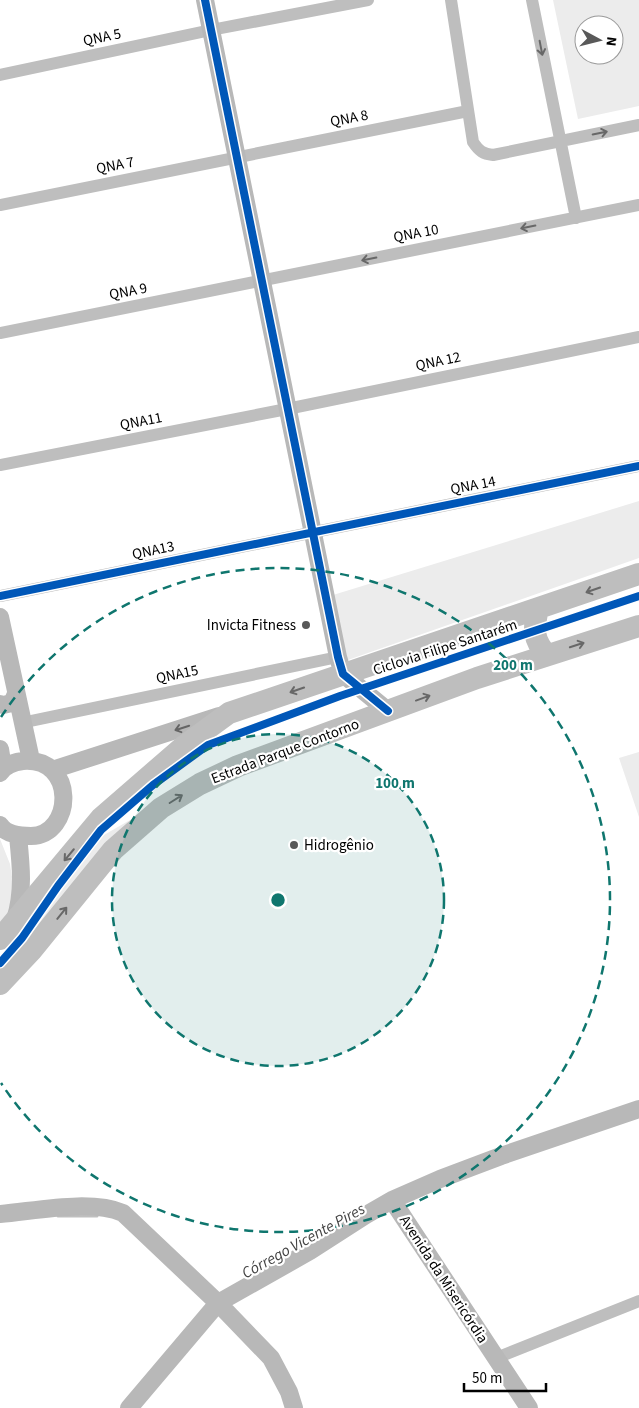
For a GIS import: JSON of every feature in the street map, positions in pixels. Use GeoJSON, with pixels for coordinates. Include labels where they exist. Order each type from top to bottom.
{"type":"FeatureCollection","features":[{"type":"Feature","properties":{"kind":"highway"},"geometry":{"type":"LineString","coordinates":[[0,939],[101,818],[184,746],[229,713],[341,666],[538,609],[639,574]]}},
{"type":"Feature","properties":{"kind":"highway"},"geometry":{"type":"LineString","coordinates":[[538,609],[534,622],[537,642],[547,655]]}},
{"type":"Feature","properties":{"kind":"highway","name":"Estrada Parque Contorno"},"geometry":{"type":"LineString","coordinates":[[0,984],[32,952],[113,850],[161,808],[200,784],[238,766],[477,678],[639,626]]}},
{"type":"Feature","properties":{"kind":"highway"},"geometry":{"type":"LineString","coordinates":[[0,992],[32,952]]}},
{"type":"Feature","properties":{"kind":"street"},"geometry":{"type":"LineString","coordinates":[[205,0],[312,532],[341,666],[388,711]]}},
{"type":"Feature","properties":{"kind":"street","name":"QNA 5"},"geometry":{"type":"LineString","coordinates":[[0,75],[211,30],[368,0]]}},
{"type":"Feature","properties":{"kind":"street"},"geometry":{"type":"LineString","coordinates":[[451,0],[473,142],[483,154],[493,155],[639,125]]}},
{"type":"Feature","properties":{"kind":"street"},"geometry":{"type":"LineString","coordinates":[[532,0],[576,218]]}},
{"type":"Feature","properties":{"kind":"street","name":"QNA 8"},"geometry":{"type":"LineString","coordinates":[[236,157],[468,111]]}},
{"type":"Feature","properties":{"kind":"street","name":"QNA 7"},"geometry":{"type":"LineString","coordinates":[[0,204],[236,157]]}},
{"type":"Feature","properties":{"kind":"street","name":"QNA 10"},"geometry":{"type":"LineString","coordinates":[[262,280],[639,205]]}},
{"type":"Feature","properties":{"kind":"street","name":"QNA 9"},"geometry":{"type":"LineString","coordinates":[[0,333],[262,280]]}},
{"type":"Feature","properties":{"kind":"street","name":"QNA 12"},"geometry":{"type":"LineString","coordinates":[[288,409],[639,337]]}},
{"type":"Feature","properties":{"kind":"street","name":"QNA11"},"geometry":{"type":"LineString","coordinates":[[0,465],[288,409]]}},
{"type":"Feature","properties":{"kind":"street","name":"QNA 14"},"geometry":{"type":"LineString","coordinates":[[312,532],[638,466]]}},
{"type":"Feature","properties":{"kind":"street","name":"QNA13"},"geometry":{"type":"LineString","coordinates":[[0,596],[312,532]]}},
{"type":"Feature","properties":{"kind":"street"},"geometry":{"type":"LineString","coordinates":[[0,617],[31,760]]}},
{"type":"Feature","properties":{"kind":"street","name":"QNA15"},"geometry":{"type":"LineString","coordinates":[[22,723],[341,666]]}},
{"type":"Feature","properties":{"kind":"street"},"geometry":{"type":"LineString","coordinates":[[0,704],[12,703],[16,694]]}},
{"type":"Feature","properties":{"kind":"street"},"geometry":{"type":"LineString","coordinates":[[52,770],[229,713]]}},
{"type":"Feature","properties":{"kind":"street"},"geometry":{"type":"LineString","coordinates":[[0,749],[1,770],[16,761],[31,760],[42,763],[52,770],[62,783],[64,800],[60,816],[50,829],[35,836],[18,836],[2,828],[0,825]]}},
{"type":"Feature","properties":{"kind":"street"},"geometry":{"type":"LineString","coordinates":[[14,921],[20,905],[22,870],[18,836]]}},
{"type":"Feature","properties":{"kind":"street"},"geometry":{"type":"LineString","coordinates":[[129,1408],[218,1303],[310,1251],[373,1211],[397,1206],[440,1179],[639,1109]]}},
{"type":"Feature","properties":{"kind":"street","name":"Avenida da Misericórdia"},"geometry":{"type":"LineString","coordinates":[[397,1206],[529,1408]]}},
{"type":"Feature","properties":{"kind":"street"},"geometry":{"type":"LineString","coordinates":[[0,1214],[80,1207],[104,1207],[124,1213],[218,1303],[270,1358],[289,1392],[294,1408]]}},
{"type":"Feature","properties":{"kind":"street"},"geometry":{"type":"LineString","coordinates":[[496,1358],[639,1302]]}},
{"type":"Feature","properties":{"kind":"shaded area"},"geometry":{"type":"Polygon","coordinates":[[[553,0],[639,0],[639,106],[578,119],[553,0]]]}},
{"type":"Feature","properties":{"kind":"shaded area"},"geometry":{"type":"Polygon","coordinates":[[[639,501],[639,558],[345,661],[333,595],[639,501]]]}},
{"type":"Feature","properties":{"kind":"shaded area"},"geometry":{"type":"Polygon","coordinates":[[[639,752],[639,817],[619,758],[639,752]]]}},
{"type":"Feature","properties":{"kind":"shaded area"},"geometry":{"type":"Polygon","coordinates":[[[130,820],[0,978],[0,966],[104,835],[130,820]]]}},
{"type":"Feature","properties":{"kind":"shaded area"},"geometry":{"type":"Polygon","coordinates":[[[0,839],[10,864],[15,897],[0,933],[0,839]]]}},
{"type":"Feature","properties":{"kind":"waterway","name":"Córrego Vicente Pires"},"geometry":{"type":"LineString","coordinates":[[58,1216],[97,1216]]}},
{"type":"Feature","properties":{"kind":"cycle path"},"geometry":{"type":"LineString","coordinates":[[205,0],[338,657],[343,674],[388,711]]}},
{"type":"Feature","properties":{"kind":"cycle path"},"geometry":{"type":"LineString","coordinates":[[0,596],[639,466]]}},
{"type":"Feature","properties":{"kind":"cycle path","name":"Ciclovia Filipe Santarém"},"geometry":{"type":"LineString","coordinates":[[0,963],[22,938],[58,886],[101,830],[153,785],[208,745],[340,696],[639,596]]}},
{"type":"Feature","properties":{"kind":"place","name":"Invicta Fitness"},"geometry":{"type":"Point","coordinates":[306,625]}},
{"type":"Feature","properties":{"kind":"place","name":"Hidrogênio"},"geometry":{"type":"Point","coordinates":[294,845]}}]}
